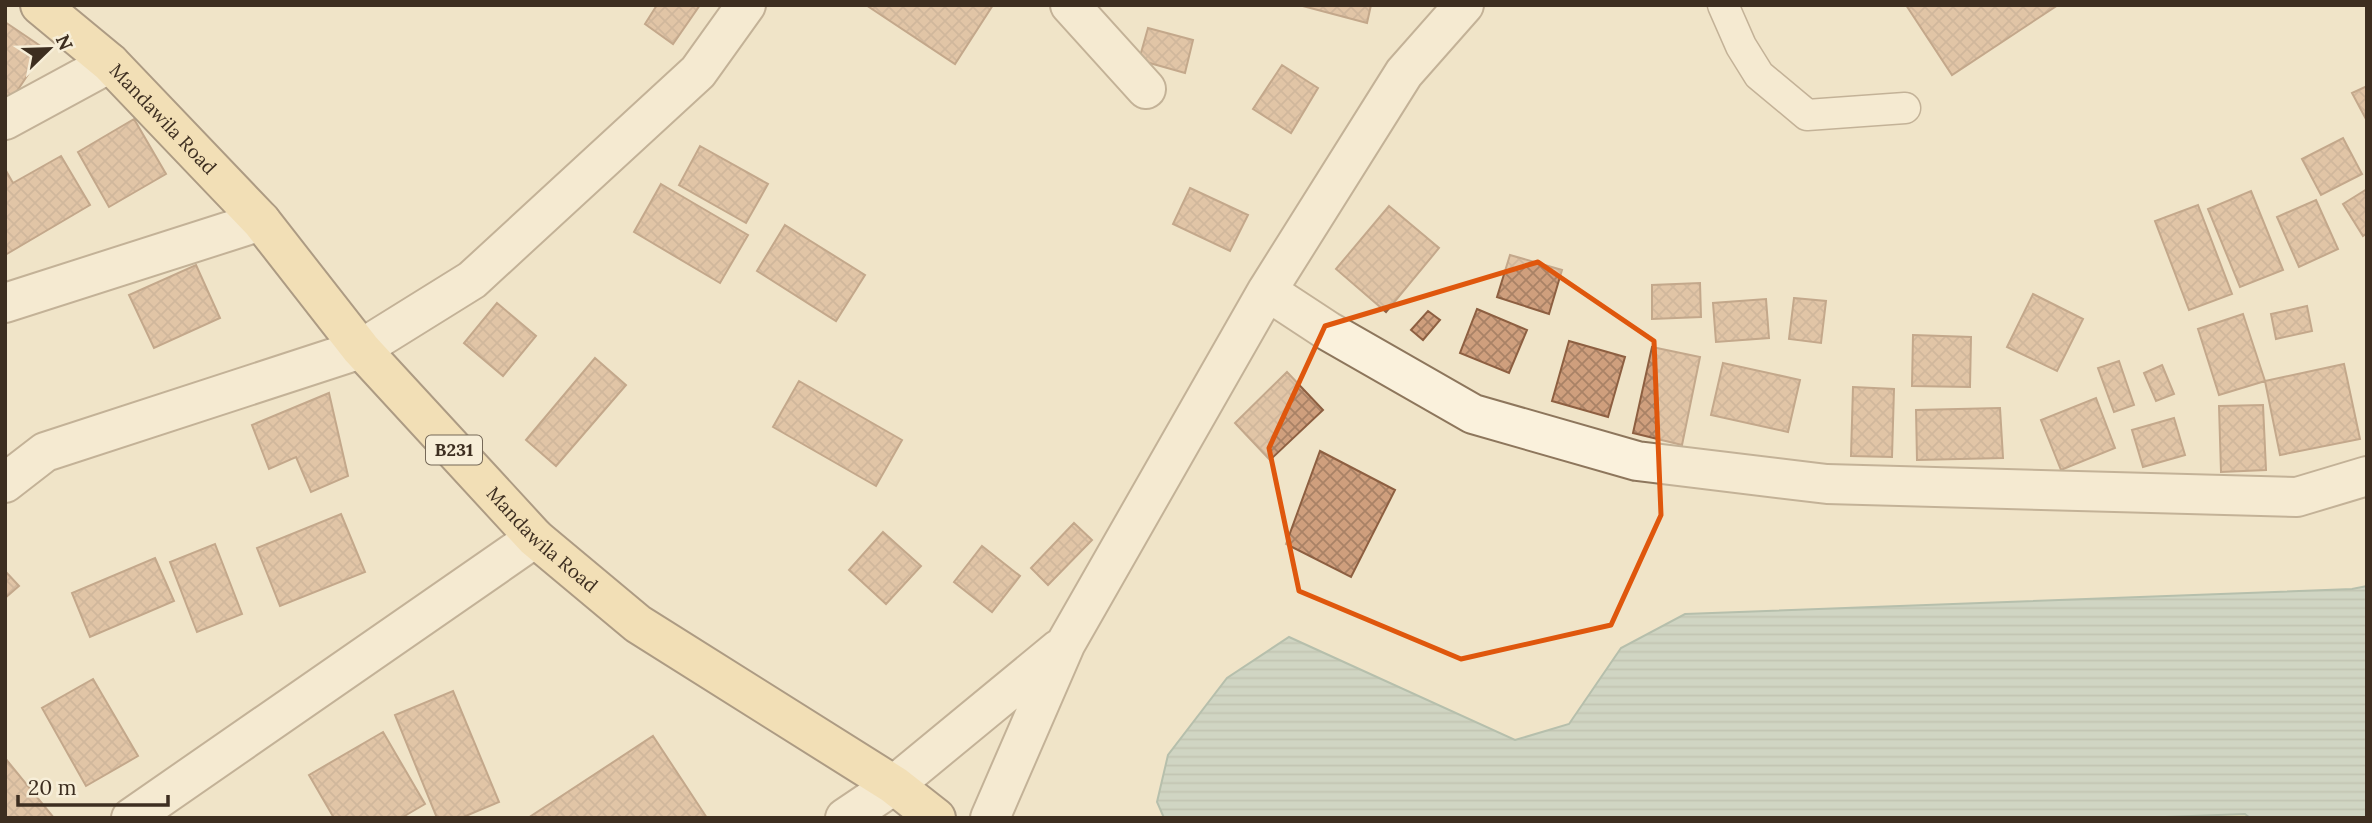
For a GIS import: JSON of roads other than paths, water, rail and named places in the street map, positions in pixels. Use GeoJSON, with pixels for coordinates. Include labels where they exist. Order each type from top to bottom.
{"type":"FeatureCollection","features":[{"type":"Feature","properties":{"kind":"main road","name":"Mandawila Road"},"geometry":{"type":"LineString","coordinates":[[40,5],[110,64],[261,221],[360,349],[535,538],[638,624],[894,785],[936,818]]}},
{"type":"Feature","properties":{"kind":"street"},"geometry":{"type":"LineString","coordinates":[[5,483],[45,452],[360,349],[472,280],[698,72],[746,5]]}},
{"type":"Feature","properties":{"kind":"street"},"geometry":{"type":"LineString","coordinates":[[1070,5],[1146,89]]}},
{"type":"Feature","properties":{"kind":"street"},"geometry":{"type":"LineString","coordinates":[[990,818],[1066,643],[1267,291],[1404,73],[1464,5]]}},
{"type":"Feature","properties":{"kind":"street"},"geometry":{"type":"LineString","coordinates":[[5,120],[110,64]]}},
{"type":"Feature","properties":{"kind":"street"},"geometry":{"type":"LineString","coordinates":[[5,303],[261,221]]}},
{"type":"Feature","properties":{"kind":"street"},"geometry":{"type":"LineString","coordinates":[[1267,291],[1328,331],[1473,414],[1637,461],[1827,484],[2297,497],[2367,476]]}},
{"type":"Feature","properties":{"kind":"street"},"geometry":{"type":"LineString","coordinates":[[131,818],[535,538]]}},
{"type":"Feature","properties":{"kind":"street"},"geometry":{"type":"LineString","coordinates":[[845,818],[894,785],[1066,643]]}},
{"type":"Feature","properties":{"kind":"lane"},"geometry":{"type":"LineString","coordinates":[[1723,5],[1741,46],[1759,75],[1807,115],[1905,108]]}},
{"type":"Feature","properties":{"kind":"water"},"geometry":{"type":"Polygon","coordinates":[[[2367,586],[2367,818],[2250,818],[2245,814],[2138,818],[1164,818],[1157,802],[1168,755],[1227,678],[1289,637],[1515,740],[1569,724],[1621,648],[1685,614],[2352,589],[2367,586]]]}}]}
